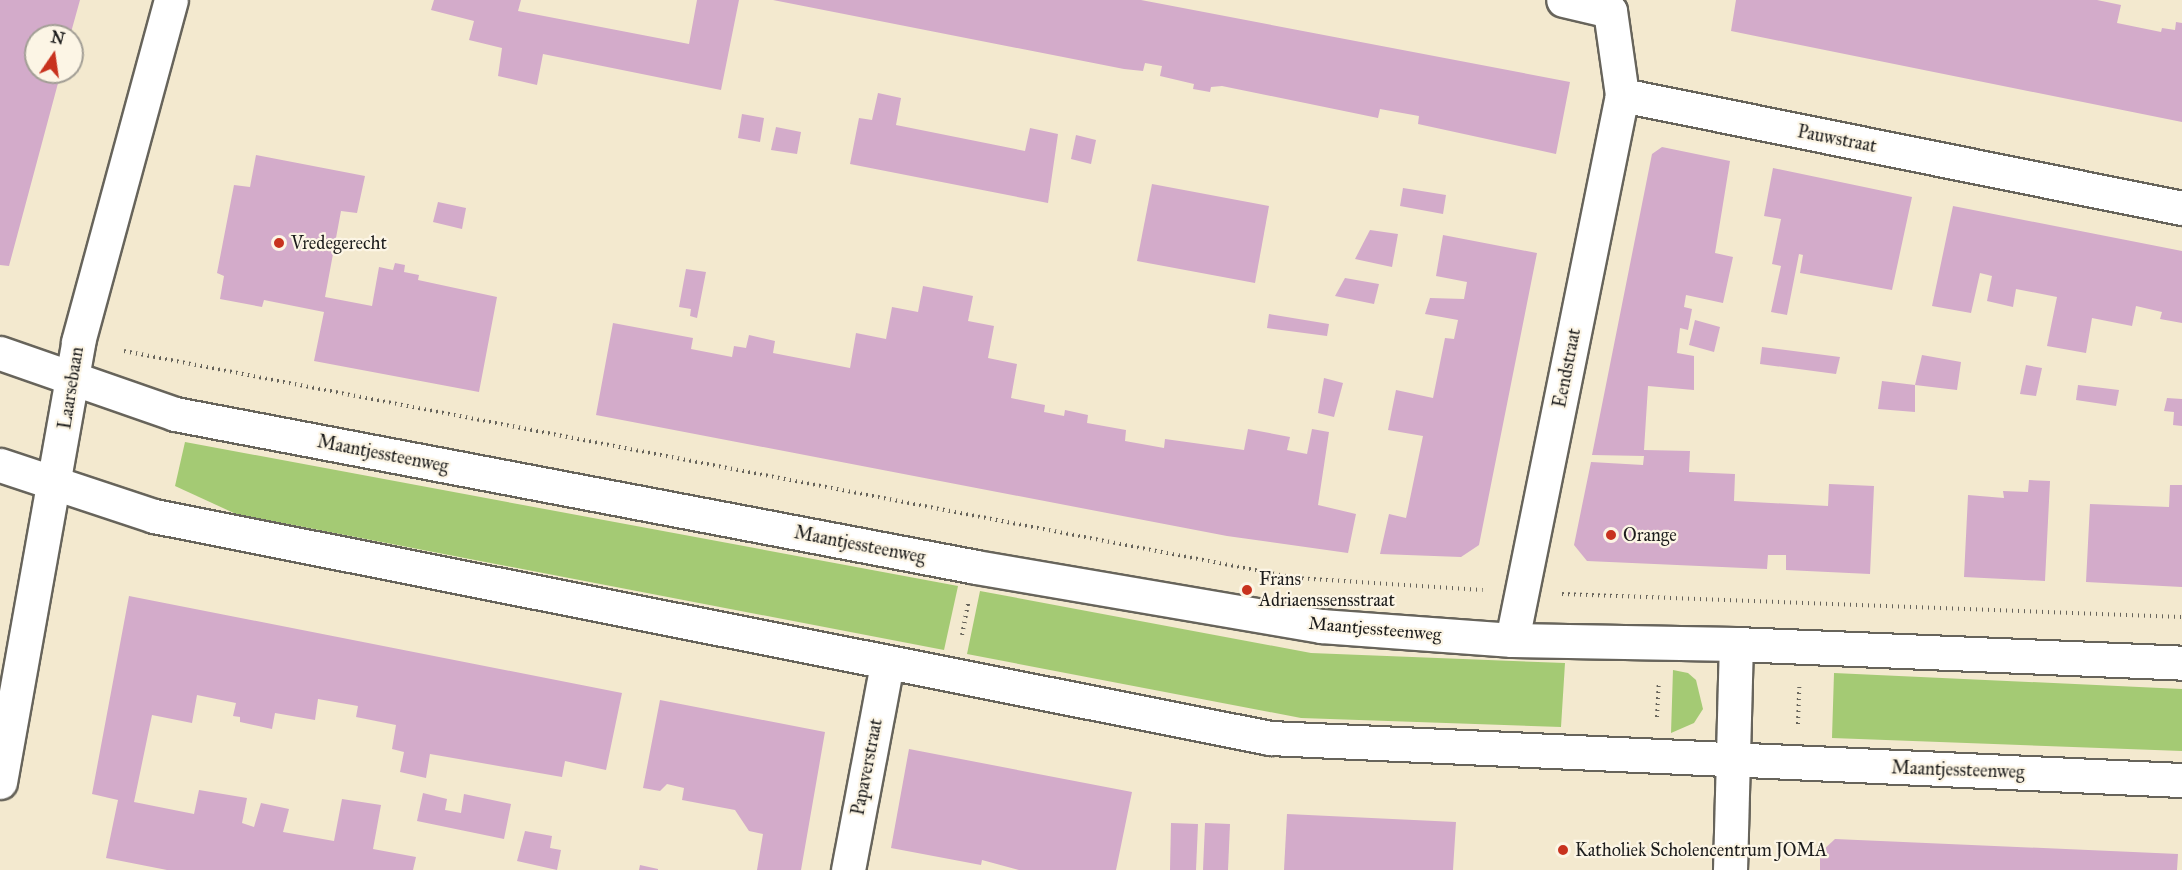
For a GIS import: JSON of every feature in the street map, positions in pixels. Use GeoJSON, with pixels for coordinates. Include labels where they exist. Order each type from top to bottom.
{"type":"FeatureCollection","features":[{"type":"Feature","properties":{"kind":"street","name":"Laarsebaan"},"geometry":{"type":"LineString","coordinates":[[0,782],[56,482],[78,342],[171,0]]}},
{"type":"Feature","properties":{"kind":"street"},"geometry":{"type":"LineString","coordinates":[[1563,0],[1610,11],[1622,95]]}},
{"type":"Feature","properties":{"kind":"street","name":"Pauwstraat"},"geometry":{"type":"LineString","coordinates":[[1622,95],[2182,208]]}},
{"type":"Feature","properties":{"kind":"street","name":"Eendstraat"},"geometry":{"type":"LineString","coordinates":[[1512,640],[1622,95]]}},
{"type":"Feature","properties":{"kind":"street","name":"Maantjessteenweg"},"geometry":{"type":"LineString","coordinates":[[0,353],[175,414],[976,567],[1320,627],[1512,640],[1736,644],[2182,663]]}},
{"type":"Feature","properties":{"kind":"street","name":"Maantjessteenweg"},"geometry":{"type":"LineString","coordinates":[[0,465],[154,516],[953,677],[1270,738],[2182,780]]}},
{"type":"Feature","properties":{"kind":"street"},"geometry":{"type":"LineString","coordinates":[[1730,870],[1736,644]]}},
{"type":"Feature","properties":{"kind":"street","name":"Papaverstraat"},"geometry":{"type":"LineString","coordinates":[[848,870],[886,663]]}},
{"type":"Feature","properties":{"kind":"path"},"geometry":{"type":"LineString","coordinates":[[78,342],[1296,578],[1522,593],[2182,616]]}},
{"type":"Feature","properties":{"kind":"path"},"geometry":{"type":"LineString","coordinates":[[953,677],[976,567]]}},
{"type":"Feature","properties":{"kind":"green space"},"geometry":{"type":"Polygon","coordinates":[[[185,442],[958,586],[944,650],[236,514],[175,486],[185,442]]]}},
{"type":"Feature","properties":{"kind":"green space"},"geometry":{"type":"Polygon","coordinates":[[[980,591],[1311,653],[1565,663],[1561,727],[1301,718],[967,654],[980,591]]]}},
{"type":"Feature","properties":{"kind":"green space"},"geometry":{"type":"Polygon","coordinates":[[[1673,670],[1688,673],[1696,680],[1703,709],[1694,723],[1671,733],[1673,670]]]}},
{"type":"Feature","properties":{"kind":"green space"},"geometry":{"type":"Polygon","coordinates":[[[1834,673],[2182,689],[2182,751],[1832,738],[1834,673]]]}},
{"type":"Feature","properties":{"kind":"building"},"geometry":{"type":"Polygon","coordinates":[[[0,0],[80,0],[73,24],[24,24],[24,84],[58,84],[9,266],[0,265],[0,0]]]}},
{"type":"Feature","properties":{"kind":"building"},"geometry":{"type":"Polygon","coordinates":[[[434,0],[521,0],[518,11],[689,44],[697,0],[739,0],[721,90],[543,54],[537,85],[498,76],[502,48],[469,40],[474,21],[431,10],[434,0]]]}},
{"type":"Feature","properties":{"kind":"building"},"geometry":{"type":"Polygon","coordinates":[[[773,0],[1141,0],[1570,82],[1556,154],[1418,124],[1419,116],[1380,109],[1378,118],[1222,86],[1211,87],[1210,92],[1193,89],[1194,84],[1160,76],[1162,66],[1145,63],[1143,71],[1124,69],[773,0]]]}},
{"type":"Feature","properties":{"kind":"building"},"geometry":{"type":"Polygon","coordinates":[[[1736,0],[2097,0],[2121,5],[2117,23],[2161,32],[2162,28],[2175,30],[2176,22],[2182,23],[2182,122],[1731,31],[1736,0]]]}},
{"type":"Feature","properties":{"kind":"building"},"geometry":{"type":"Polygon","coordinates":[[[878,93],[901,98],[896,125],[1025,151],[1030,128],[1058,134],[1048,203],[850,164],[859,118],[872,120],[878,93]]]}},
{"type":"Feature","properties":{"kind":"building"},"geometry":{"type":"Polygon","coordinates":[[[742,114],[764,118],[760,142],[738,138],[742,114]]]}},
{"type":"Feature","properties":{"kind":"building"},"geometry":{"type":"Polygon","coordinates":[[[776,127],[801,132],[797,154],[771,150],[776,127]]]}},
{"type":"Feature","properties":{"kind":"building"},"geometry":{"type":"Polygon","coordinates":[[[1076,135],[1096,140],[1091,164],[1071,159],[1076,135]]]}},
{"type":"Feature","properties":{"kind":"building"},"geometry":{"type":"Polygon","coordinates":[[[1662,147],[1730,161],[1715,253],[1733,257],[1723,303],[1686,295],[1684,307],[1692,309],[1688,330],[1680,328],[1677,353],[1694,356],[1694,390],[1648,386],[1644,450],[1690,451],[1689,472],[1735,474],[1734,501],[1828,506],[1829,484],[1874,486],[1870,574],[1786,570],[1786,555],[1768,555],[1767,569],[1587,561],[1574,545],[1591,462],[1643,465],[1644,456],[1592,455],[1652,154],[1662,147]]]}},
{"type":"Feature","properties":{"kind":"building","name":"Vredegerecht"},"geometry":{"type":"Polygon","coordinates":[[[256,155],[365,176],[357,213],[341,211],[325,297],[372,306],[379,267],[393,270],[395,263],[405,265],[404,272],[419,275],[418,280],[497,297],[479,392],[314,361],[324,312],[264,300],[262,307],[220,299],[224,276],[217,273],[234,185],[250,187],[256,155]]]}},
{"type":"Feature","properties":{"kind":"building"},"geometry":{"type":"Polygon","coordinates":[[[1773,168],[1912,197],[1892,290],[1800,273],[1803,255],[1799,254],[1787,315],[1771,312],[1781,266],[1772,264],[1781,219],[1764,216],[1773,168]]]}},
{"type":"Feature","properties":{"kind":"building"},"geometry":{"type":"Polygon","coordinates":[[[1152,184],[1269,206],[1255,283],[1137,261],[1152,184]]]}},
{"type":"Feature","properties":{"kind":"building"},"geometry":{"type":"Polygon","coordinates":[[[1403,188],[1446,195],[1443,214],[1400,206],[1403,188]]]}},
{"type":"Feature","properties":{"kind":"building"},"geometry":{"type":"Polygon","coordinates":[[[438,202],[466,208],[462,229],[433,222],[438,202]]]}},
{"type":"Feature","properties":{"kind":"building"},"geometry":{"type":"Polygon","coordinates":[[[1953,206],[2182,251],[2182,323],[2160,319],[2162,312],[2136,306],[2132,326],[2092,318],[2086,353],[2047,346],[2057,297],[2016,289],[2013,307],[1987,301],[1992,276],[1980,273],[1971,313],[1932,306],[1953,206]]]}},
{"type":"Feature","properties":{"kind":"building"},"geometry":{"type":"Polygon","coordinates":[[[1370,230],[1398,234],[1392,267],[1355,259],[1370,230]]]}},
{"type":"Feature","properties":{"kind":"building"},"geometry":{"type":"Polygon","coordinates":[[[1443,235],[1537,253],[1479,545],[1461,557],[1380,554],[1389,514],[1406,518],[1423,436],[1388,430],[1396,390],[1433,398],[1445,338],[1454,339],[1458,320],[1425,314],[1430,298],[1464,299],[1467,282],[1436,276],[1443,235]]]}},
{"type":"Feature","properties":{"kind":"building"},"geometry":{"type":"Polygon","coordinates":[[[686,269],[706,272],[697,318],[690,316],[691,309],[679,307],[686,269]]]}},
{"type":"Feature","properties":{"kind":"building"},"geometry":{"type":"Polygon","coordinates":[[[1345,278],[1379,284],[1374,304],[1335,296],[1345,278]]]}},
{"type":"Feature","properties":{"kind":"building"},"geometry":{"type":"Polygon","coordinates":[[[923,286],[973,296],[968,321],[994,326],[988,358],[1017,364],[1011,398],[1045,405],[1044,412],[1064,416],[1065,410],[1088,415],[1087,423],[1126,430],[1125,441],[1164,448],[1165,439],[1244,450],[1248,429],[1290,437],[1287,450],[1307,454],[1312,429],[1329,432],[1318,505],[1356,514],[1348,553],[1227,536],[596,415],[613,323],[693,338],[691,349],[732,357],[734,346],[746,348],[749,335],[775,341],[773,353],[850,368],[856,333],[886,339],[892,307],[918,312],[923,286]]]}},
{"type":"Feature","properties":{"kind":"building"},"geometry":{"type":"Polygon","coordinates":[[[1269,314],[1329,324],[1327,336],[1267,328],[1269,314]]]}},
{"type":"Feature","properties":{"kind":"building"},"geometry":{"type":"Polygon","coordinates":[[[1695,320],[1720,327],[1714,352],[1689,345],[1695,320]]]}},
{"type":"Feature","properties":{"kind":"building"},"geometry":{"type":"Polygon","coordinates":[[[1762,347],[1840,357],[1836,374],[1760,364],[1762,347]]]}},
{"type":"Feature","properties":{"kind":"building"},"geometry":{"type":"Polygon","coordinates":[[[1922,355],[1961,362],[1957,390],[1915,385],[1922,355]]]}},
{"type":"Feature","properties":{"kind":"building"},"geometry":{"type":"Polygon","coordinates":[[[2026,365],[2042,368],[2036,396],[2020,394],[2026,365]]]}},
{"type":"Feature","properties":{"kind":"building"},"geometry":{"type":"Polygon","coordinates":[[[1324,378],[1343,383],[1334,417],[1318,413],[1324,378]]]}},
{"type":"Feature","properties":{"kind":"building"},"geometry":{"type":"Polygon","coordinates":[[[1882,381],[1915,385],[1915,412],[1878,409],[1882,381]]]}},
{"type":"Feature","properties":{"kind":"building"},"geometry":{"type":"Polygon","coordinates":[[[2078,385],[2119,390],[2116,406],[2076,400],[2078,385]]]}},
{"type":"Feature","properties":{"kind":"building"},"geometry":{"type":"Polygon","coordinates":[[[2167,398],[2182,399],[2182,426],[2173,425],[2174,412],[2164,411],[2167,398]]]}},
{"type":"Feature","properties":{"kind":"building"},"geometry":{"type":"Polygon","coordinates":[[[2029,480],[2050,481],[2045,581],[1964,577],[1968,495],[2004,498],[2003,491],[2028,492],[2029,480]]]}},
{"type":"Feature","properties":{"kind":"building"},"geometry":{"type":"Polygon","coordinates":[[[2170,485],[2182,485],[2182,587],[2086,582],[2090,504],[2169,507],[2170,485]]]}},
{"type":"Feature","properties":{"kind":"building"},"geometry":{"type":"Polygon","coordinates":[[[129,596],[622,693],[606,770],[565,761],[562,777],[430,754],[426,778],[400,772],[404,752],[392,749],[396,725],[356,717],[358,706],[318,699],[315,720],[275,713],[272,729],[240,722],[240,717],[233,716],[236,703],[197,695],[192,723],[152,715],[134,802],[194,814],[199,790],[247,798],[242,823],[254,827],[261,803],[289,809],[283,832],[334,841],[342,799],[381,805],[373,849],[416,857],[413,870],[167,870],[106,858],[118,800],[92,794],[129,596]]]}},
{"type":"Feature","properties":{"kind":"building"},"geometry":{"type":"Polygon","coordinates":[[[660,700],[825,732],[801,870],[757,870],[763,834],[749,831],[735,810],[682,800],[684,788],[667,784],[660,791],[643,788],[660,700]]]}},
{"type":"Feature","properties":{"kind":"building"},"geometry":{"type":"Polygon","coordinates":[[[909,749],[1132,792],[1116,870],[1019,870],[982,860],[981,865],[891,848],[909,749]]]}},
{"type":"Feature","properties":{"kind":"building"},"geometry":{"type":"Polygon","coordinates":[[[423,793],[447,799],[445,810],[461,813],[464,794],[511,804],[504,839],[417,821],[423,793]]]}},
{"type":"Feature","properties":{"kind":"building"},"geometry":{"type":"Polygon","coordinates":[[[1287,814],[1456,822],[1453,870],[1284,870],[1287,814]]]}},
{"type":"Feature","properties":{"kind":"building"},"geometry":{"type":"Polygon","coordinates":[[[1171,823],[1198,824],[1196,870],[1170,870],[1171,823]]]}},
{"type":"Feature","properties":{"kind":"building"},"geometry":{"type":"Polygon","coordinates":[[[1205,823],[1230,824],[1228,870],[1203,870],[1205,823]]]}},
{"type":"Feature","properties":{"kind":"building"},"geometry":{"type":"Polygon","coordinates":[[[525,831],[552,836],[550,848],[561,850],[557,870],[517,861],[525,831]]]}},
{"type":"Feature","properties":{"kind":"building"},"geometry":{"type":"Polygon","coordinates":[[[1835,839],[2178,854],[2177,870],[1820,870],[1820,853],[1835,839]]]}},
{"type":"Feature","properties":{"kind":"building"},"geometry":{"type":"Polygon","coordinates":[[[640,865],[658,869],[658,870],[639,870],[640,865]]]}},
{"type":"Feature","properties":{"kind":"place","name":"Vredegerecht"},"geometry":{"type":"Point","coordinates":[279,243]}},
{"type":"Feature","properties":{"kind":"place","name":"Orange"},"geometry":{"type":"Point","coordinates":[1611,535]}},
{"type":"Feature","properties":{"kind":"place","name":"Frans Adriaenssensstraat"},"geometry":{"type":"Point","coordinates":[1247,590]}},
{"type":"Feature","properties":{"kind":"place","name":"Katholiek Scholencentrum JOMA"},"geometry":{"type":"Point","coordinates":[1563,850]}}]}
